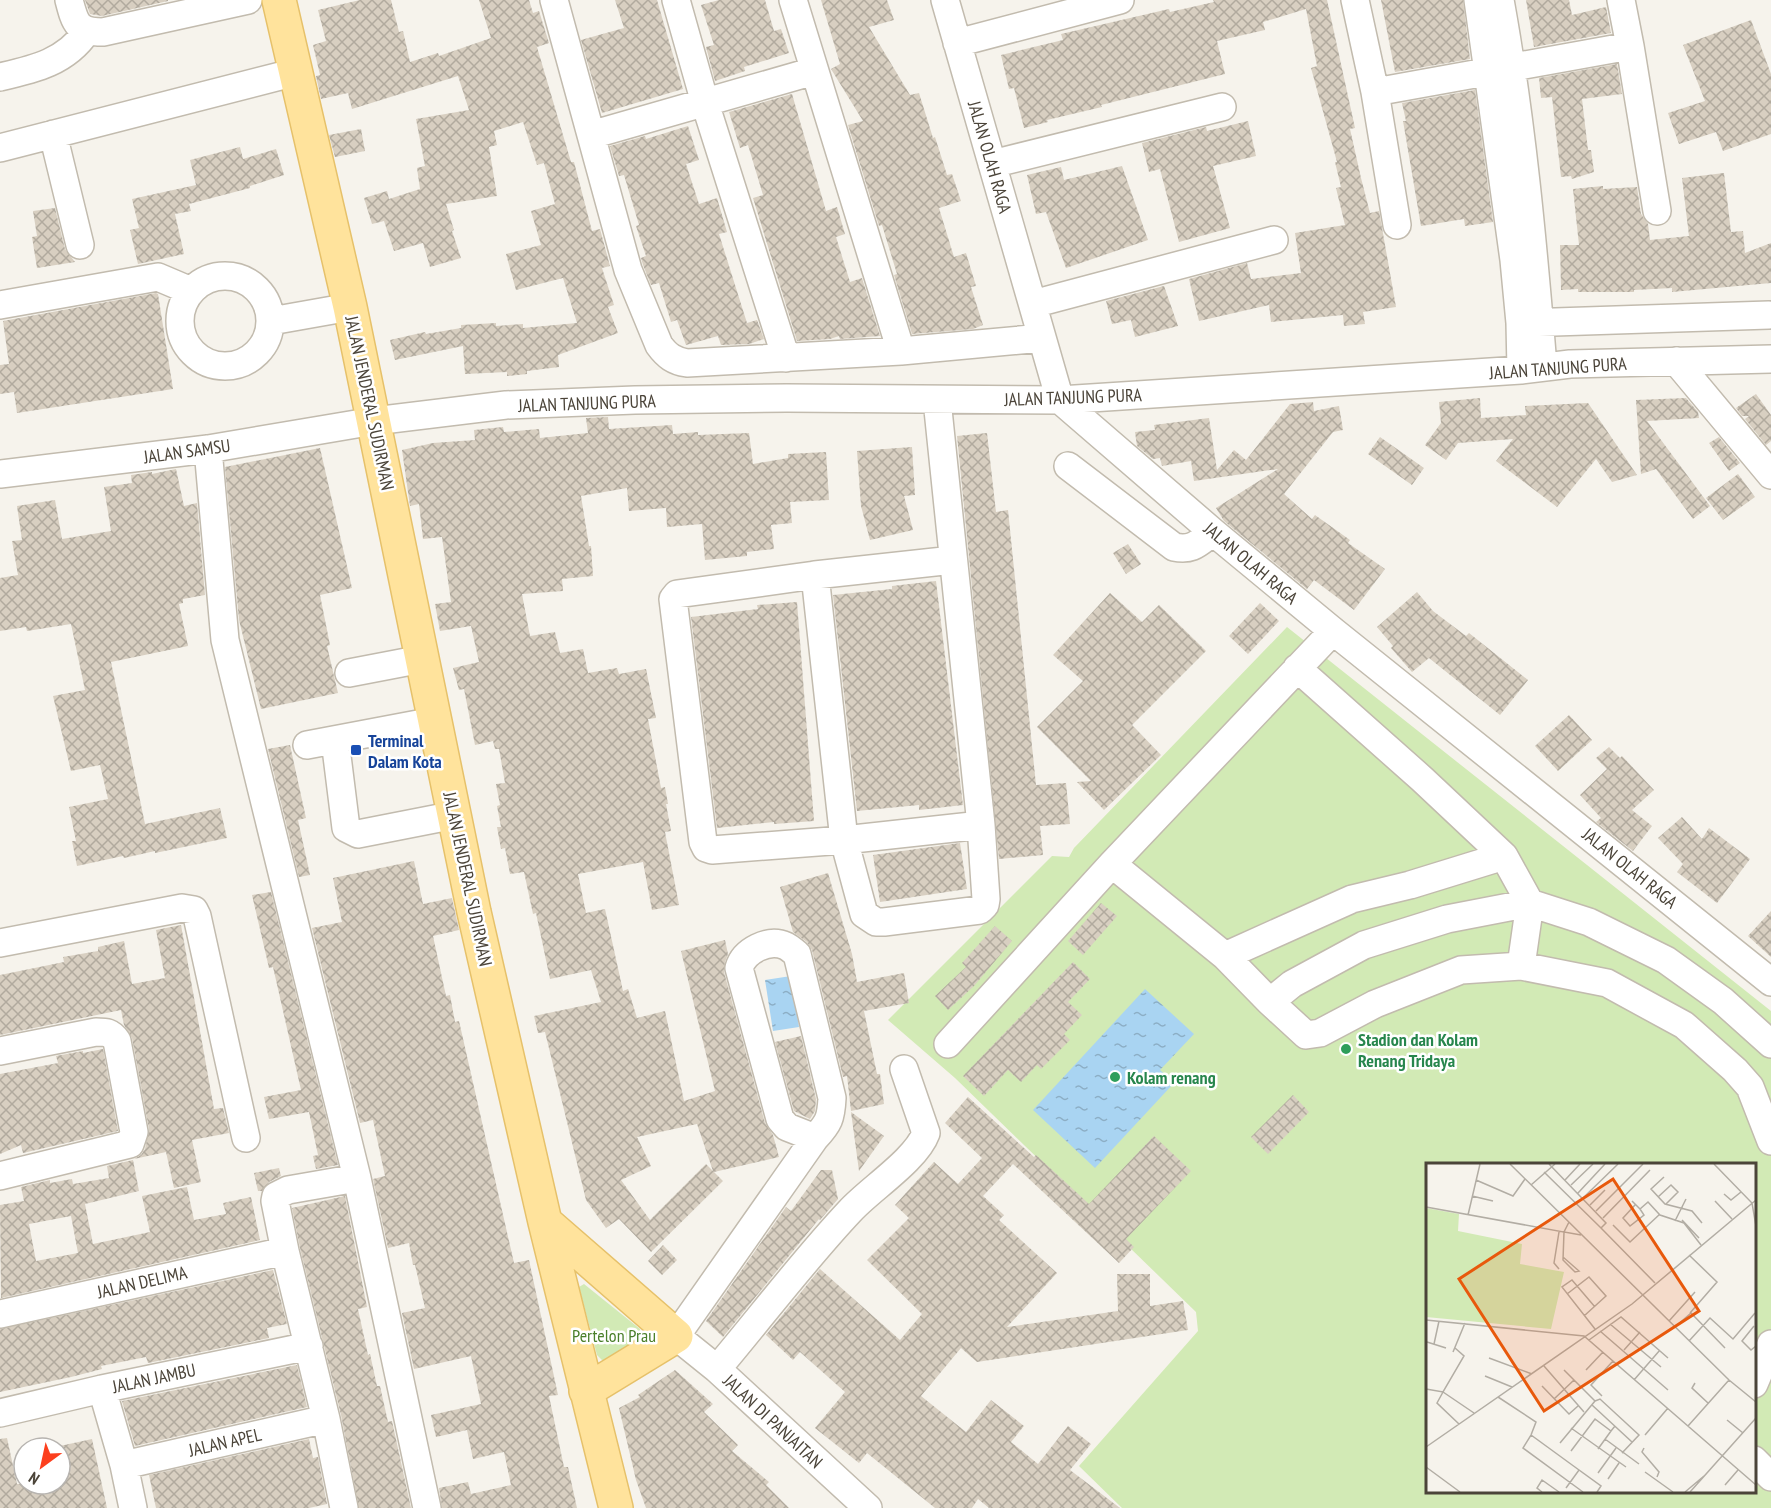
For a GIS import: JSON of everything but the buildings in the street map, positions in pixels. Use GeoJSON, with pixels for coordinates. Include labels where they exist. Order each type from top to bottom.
{"type":"FeatureCollection","features":[{"type":"Feature","properties":{"kind":"main road","name":"JALAN JENDERAL SUDIRMAN"},"geometry":{"type":"LineString","coordinates":[[279,0],[350,307],[474,912],[545,1222],[616,1508]]}},
{"type":"Feature","properties":{"kind":"main road"},"geometry":{"type":"LineString","coordinates":[[545,1222],[676,1336],[586,1391]]}},
{"type":"Feature","properties":{"kind":"street"},"geometry":{"type":"LineString","coordinates":[[69,0],[75,22],[80,28],[103,32],[248,0]]}},
{"type":"Feature","properties":{"kind":"street"},"geometry":{"type":"LineString","coordinates":[[554,0],[628,270],[659,345],[666,355],[677,362],[687,363],[901,351],[1042,338]]}},
{"type":"Feature","properties":{"kind":"street"},"geometry":{"type":"LineString","coordinates":[[675,0],[705,103],[786,358]]}},
{"type":"Feature","properties":{"kind":"street"},"geometry":{"type":"LineString","coordinates":[[793,0],[901,351]]}},
{"type":"Feature","properties":{"kind":"street","name":"JALAN OLAH RAGA"},"geometry":{"type":"LineString","coordinates":[[945,0],[1060,400],[1213,532],[1333,631],[1771,982]]}},
{"type":"Feature","properties":{"kind":"street"},"geometry":{"type":"LineString","coordinates":[[957,43],[1120,0]]}},
{"type":"Feature","properties":{"kind":"street"},"geometry":{"type":"LineString","coordinates":[[1355,0],[1375,92],[1397,225]]}},
{"type":"Feature","properties":{"kind":"street"},"geometry":{"type":"LineString","coordinates":[[1478,0],[1500,70]]}},
{"type":"Feature","properties":{"kind":"street"},"geometry":{"type":"LineString","coordinates":[[1500,0],[1500,70],[1514,260],[1530,323],[1532,368]]}},
{"type":"Feature","properties":{"kind":"street"},"geometry":{"type":"LineString","coordinates":[[1621,0],[1657,211]]}},
{"type":"Feature","properties":{"kind":"street"},"geometry":{"type":"LineString","coordinates":[[0,77],[31,70],[59,58],[77,45],[87,31]]}},
{"type":"Feature","properties":{"kind":"street"},"geometry":{"type":"LineString","coordinates":[[1375,92],[1630,46]]}},
{"type":"Feature","properties":{"kind":"street"},"geometry":{"type":"LineString","coordinates":[[591,135],[814,71]]}},
{"type":"Feature","properties":{"kind":"street"},"geometry":{"type":"LineString","coordinates":[[0,148],[296,72]]}},
{"type":"Feature","properties":{"kind":"street"},"geometry":{"type":"LineString","coordinates":[[992,164],[1222,107]]}},
{"type":"Feature","properties":{"kind":"street"},"geometry":{"type":"LineString","coordinates":[[53,134],[80,244]]}},
{"type":"Feature","properties":{"kind":"street"},"geometry":{"type":"LineString","coordinates":[[1033,304],[1274,240]]}},
{"type":"Feature","properties":{"kind":"street"},"geometry":{"type":"LineString","coordinates":[[223,275],[241,278],[257,288],[267,303],[271,321],[266,342],[252,358],[232,367],[210,364],[192,352],[181,333],[180,311],[191,291],[205,280],[223,275]]}},
{"type":"Feature","properties":{"kind":"street"},"geometry":{"type":"LineString","coordinates":[[0,305],[158,277],[191,291]]}},
{"type":"Feature","properties":{"kind":"street"},"geometry":{"type":"LineString","coordinates":[[271,321],[350,307]]}},
{"type":"Feature","properties":{"kind":"street"},"geometry":{"type":"LineString","coordinates":[[1530,323],[1769,315]]}},
{"type":"Feature","properties":{"kind":"street","name":"JALAN TANJUNG PURA"},"geometry":{"type":"LineString","coordinates":[[374,422],[506,405],[787,398],[1060,400],[1532,368],[1771,358]]}},
{"type":"Feature","properties":{"kind":"street"},"geometry":{"type":"LineString","coordinates":[[1676,361],[1771,475]]}},
{"type":"Feature","properties":{"kind":"street"},"geometry":{"type":"LineString","coordinates":[[815,575],[844,840],[864,915],[876,922],[884,922],[980,910],[985,905],[981,825],[937,400]]}},
{"type":"Feature","properties":{"kind":"street","name":"JALAN SAMSU"},"geometry":{"type":"LineString","coordinates":[[0,474],[208,449],[374,422]]}},
{"type":"Feature","properties":{"kind":"street"},"geometry":{"type":"LineString","coordinates":[[208,449],[225,640],[357,1178],[427,1508]]}},
{"type":"Feature","properties":{"kind":"street"},"geometry":{"type":"LineString","coordinates":[[1068,466],[1173,547],[1185,550],[1195,546],[1213,532]]}},
{"type":"Feature","properties":{"kind":"street"},"geometry":{"type":"LineString","coordinates":[[953,560],[815,575],[678,594],[673,599],[703,842],[706,848],[712,850],[844,840],[981,825]]}},
{"type":"Feature","properties":{"kind":"street"},"geometry":{"type":"LineString","coordinates":[[948,1044],[1112,864],[1333,631]]}},
{"type":"Feature","properties":{"kind":"street"},"geometry":{"type":"LineString","coordinates":[[349,673],[422,658]]}},
{"type":"Feature","properties":{"kind":"street"},"geometry":{"type":"LineString","coordinates":[[1298,668],[1504,856],[1530,903],[1521,966]]}},
{"type":"Feature","properties":{"kind":"street"},"geometry":{"type":"LineString","coordinates":[[307,746],[434,721]]}},
{"type":"Feature","properties":{"kind":"street"},"geometry":{"type":"LineString","coordinates":[[335,740],[346,828],[352,832],[358,834],[455,815]]}},
{"type":"Feature","properties":{"kind":"street"},"geometry":{"type":"LineString","coordinates":[[1225,956],[1352,899],[1410,885],[1504,856]]}},
{"type":"Feature","properties":{"kind":"street"},"geometry":{"type":"LineString","coordinates":[[1112,864],[1225,956],[1306,1035],[1320,1033],[1375,1004],[1461,970],[1521,966],[1608,984],[1684,1025],[1735,1070],[1750,1088],[1771,1141]]}},
{"type":"Feature","properties":{"kind":"street"},"geometry":{"type":"LineString","coordinates":[[1270,1002],[1292,984],[1364,945],[1447,919],[1530,903],[1590,922],[1666,960],[1723,1001],[1771,1044]]}},
{"type":"Feature","properties":{"kind":"street"},"geometry":{"type":"LineString","coordinates":[[0,943],[182,908],[194,910],[246,1138]]}},
{"type":"Feature","properties":{"kind":"street"},"geometry":{"type":"LineString","coordinates":[[676,1336],[831,1116],[832,1098],[797,954],[782,944],[759,946],[746,955],[739,968],[780,1119],[787,1127],[815,1138]]}},
{"type":"Feature","properties":{"kind":"street"},"geometry":{"type":"LineString","coordinates":[[0,1051],[96,1032],[107,1032],[113,1035],[117,1041],[134,1132],[130,1144],[0,1176]]}},
{"type":"Feature","properties":{"kind":"street"},"geometry":{"type":"LineString","coordinates":[[717,1369],[850,1210],[910,1156],[923,1140],[926,1133],[904,1069]]}},
{"type":"Feature","properties":{"kind":"street"},"geometry":{"type":"LineString","coordinates":[[344,1508],[326,1419],[285,1251],[276,1208],[276,1196],[288,1190],[357,1178]]}},
{"type":"Feature","properties":{"kind":"street","name":"JALAN DELIMA"},"geometry":{"type":"LineString","coordinates":[[0,1314],[285,1251]]}},
{"type":"Feature","properties":{"kind":"street","name":"JALAN DI PANJAITAN"},"geometry":{"type":"LineString","coordinates":[[676,1336],[717,1369],[868,1508]]}},
{"type":"Feature","properties":{"kind":"street"},"geometry":{"type":"LineString","coordinates":[[1756,1382],[1771,1344]]}},
{"type":"Feature","properties":{"kind":"street","name":"JALAN JAMBU"},"geometry":{"type":"LineString","coordinates":[[0,1413],[102,1389],[309,1346]]}},
{"type":"Feature","properties":{"kind":"street"},"geometry":{"type":"LineString","coordinates":[[102,1389],[124,1466],[133,1508]]}},
{"type":"Feature","properties":{"kind":"street","name":"JALAN APEL"},"geometry":{"type":"LineString","coordinates":[[124,1466],[326,1419]]}},
{"type":"Feature","properties":{"kind":"street"},"geometry":{"type":"LineString","coordinates":[[1756,1461],[1771,1476]]}},
{"type":"Feature","properties":{"kind":"green space","name":"Stadion dan Kolam Renang Tridaya"},"geometry":{"type":"Polygon","coordinates":[[[1287,627],[1771,1011],[1771,1508],[1122,1508],[1079,1466],[1198,1331],[1196,1312],[955,1078],[888,1020],[1052,856],[1069,857],[1074,848],[1287,627]]]}},
{"type":"Feature","properties":{"kind":"green space","name":"Pertelon Prau"},"geometry":{"type":"Polygon","coordinates":[[[584,1284],[640,1329],[641,1344],[606,1364],[597,1355],[579,1287],[584,1284]]]}},
{"type":"Feature","properties":{"kind":"water"},"geometry":{"type":"Polygon","coordinates":[[[791,976],[799,1027],[773,1031],[765,980],[791,976]]]}},
{"type":"Feature","properties":{"kind":"water","name":"Kolam renang"},"geometry":{"type":"Polygon","coordinates":[[[1145,989],[1194,1034],[1160,1070],[1174,1083],[1095,1168],[1033,1110],[1145,989]]]}},
{"type":"Feature","properties":{"kind":"place","name":"Terminal Dalam Kota"},"geometry":{"type":"Point","coordinates":[356,750]}},
{"type":"Feature","properties":{"kind":"place","name":"Stadion dan Kolam Renang Tridaya"},"geometry":{"type":"Point","coordinates":[1346,1049]}},
{"type":"Feature","properties":{"kind":"place","name":"Kolam renang"},"geometry":{"type":"Point","coordinates":[1115,1077]}}]}
